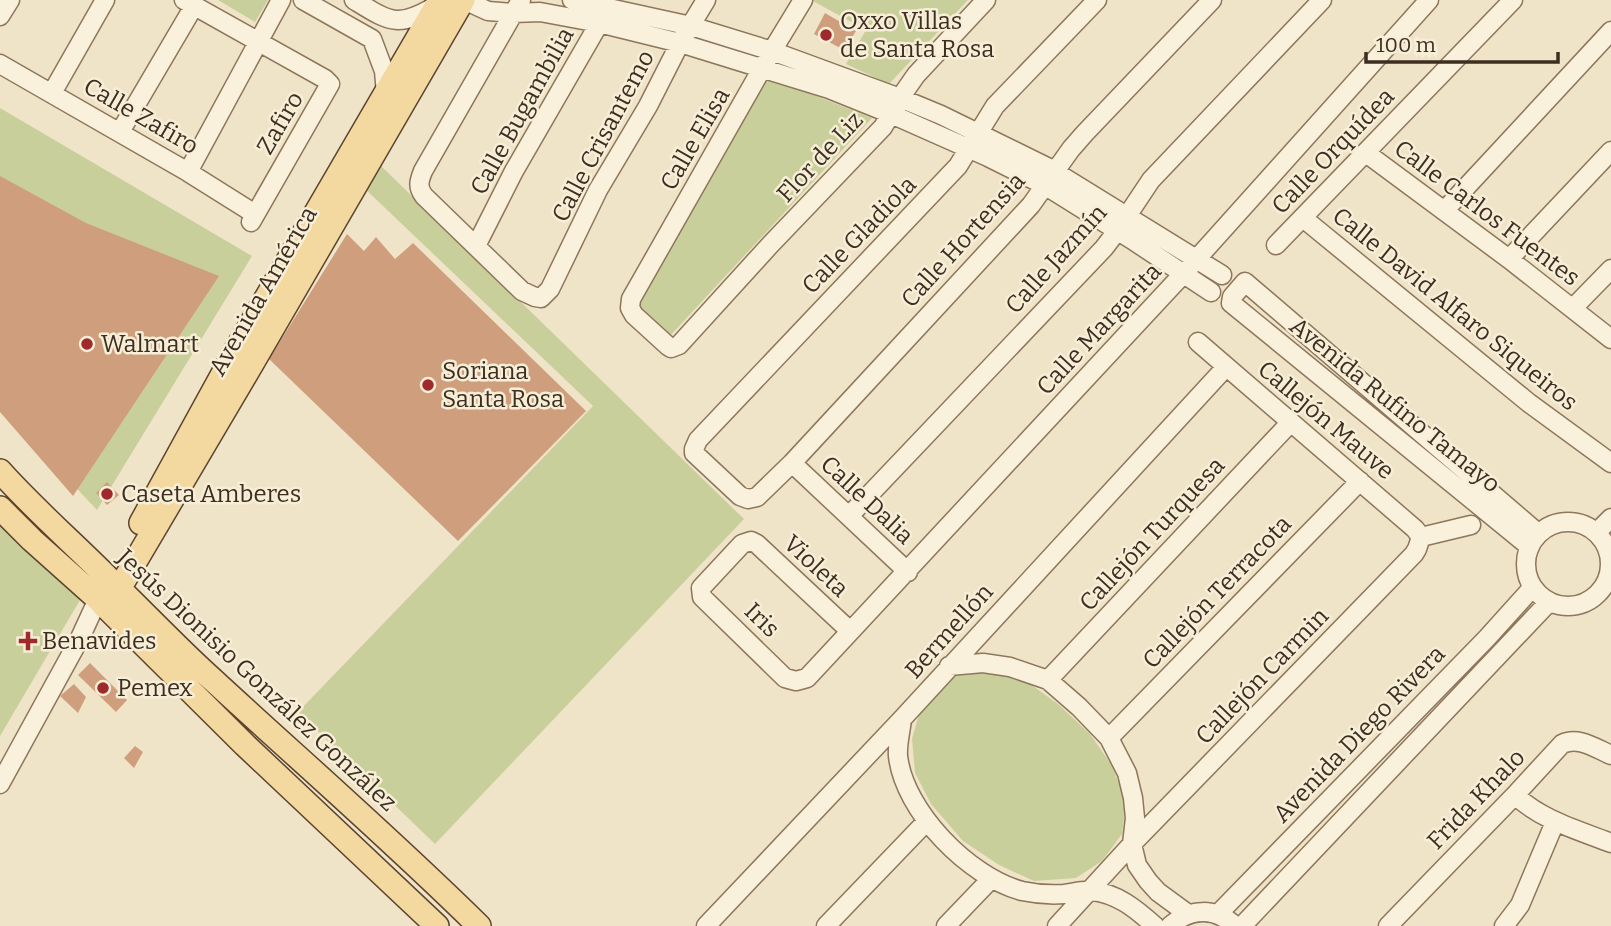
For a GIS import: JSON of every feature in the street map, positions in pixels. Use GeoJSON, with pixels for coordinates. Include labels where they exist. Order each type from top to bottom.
{"type":"FeatureCollection","features":[{"type":"Feature","properties":{"kind":"main road","name":"Avenida América"},"geometry":{"type":"LineString","coordinates":[[104,598],[236,350],[463,0]]}},
{"type":"Feature","properties":{"kind":"main road","name":"Avenida América"},"geometry":{"type":"LineString","coordinates":[[348,177],[386,93],[438,3]]}},
{"type":"Feature","properties":{"kind":"main road","name":"Jesús Dionisio González González"},"geometry":{"type":"LineString","coordinates":[[0,471],[104,598],[214,681],[479,926]]}},
{"type":"Feature","properties":{"kind":"main road"},"geometry":{"type":"LineString","coordinates":[[0,508],[32,540],[104,598],[235,736],[437,926]]}},
{"type":"Feature","properties":{"kind":"street"},"geometry":{"type":"LineString","coordinates":[[0,16],[10,0]]}},
{"type":"Feature","properties":{"kind":"street"},"geometry":{"type":"LineString","coordinates":[[52,93],[105,0]]}},
{"type":"Feature","properties":{"kind":"street"},"geometry":{"type":"LineString","coordinates":[[188,172],[281,0]]}},
{"type":"Feature","properties":{"kind":"street"},"geometry":{"type":"LineString","coordinates":[[303,0],[335,8],[372,39],[384,71],[386,93]]}},
{"type":"Feature","properties":{"kind":"street"},"geometry":{"type":"LineString","coordinates":[[354,0],[385,19],[400,21],[421,15],[438,3]]}},
{"type":"Feature","properties":{"kind":"street"},"geometry":{"type":"LineString","coordinates":[[463,0],[488,11],[517,6],[540,12],[606,11],[691,26],[772,51],[896,106],[969,149],[1050,179]]}},
{"type":"Feature","properties":{"kind":"street"},"geometry":{"type":"LineString","coordinates":[[572,0],[606,11],[680,43],[980,133],[1122,224],[1212,292]]}},
{"type":"Feature","properties":{"kind":"street","name":"Calle Crisantemo"},"geometry":{"type":"LineString","coordinates":[[476,246],[522,291],[535,297],[545,296],[598,190],[706,0]]}},
{"type":"Feature","properties":{"kind":"street","name":"Calle Elisa"},"geometry":{"type":"LineString","coordinates":[[681,342],[676,346],[668,346],[634,315],[630,303],[803,0]]}},
{"type":"Feature","properties":{"kind":"street","name":"Flor de Liz"},"geometry":{"type":"LineString","coordinates":[[681,342],[883,127],[916,75],[986,0]]}},
{"type":"Feature","properties":{"kind":"street","name":"Calle Gladiola"},"geometry":{"type":"LineString","coordinates":[[740,496],[694,453],[698,440],[958,166],[995,106],[1097,0]]}},
{"type":"Feature","properties":{"kind":"street","name":"Calle Hortensia"},"geometry":{"type":"LineString","coordinates":[[740,496],[748,499],[757,497],[792,463],[1031,205],[1085,132],[1212,0]]}},
{"type":"Feature","properties":{"kind":"street","name":"Calle Jazmín"},"geometry":{"type":"LineString","coordinates":[[849,516],[1104,248],[1151,180],[1322,0]]}},
{"type":"Feature","properties":{"kind":"street","name":"Calle Margarita"},"geometry":{"type":"LineString","coordinates":[[796,681],[807,678],[908,572],[1197,259],[1429,0]]}},
{"type":"Feature","properties":{"kind":"street","name":"Calle Orquídea"},"geometry":{"type":"LineString","coordinates":[[1276,246],[1513,0]]}},
{"type":"Feature","properties":{"kind":"street"},"geometry":{"type":"LineString","coordinates":[[120,132],[189,3]]}},
{"type":"Feature","properties":{"kind":"street","name":"Zafiro"},"geometry":{"type":"LineString","coordinates":[[189,3],[326,79],[330,85],[253,218]]}},
{"type":"Feature","properties":{"kind":"street"},"geometry":{"type":"LineString","coordinates":[[476,246],[424,196],[419,180],[517,6]]}},
{"type":"Feature","properties":{"kind":"street","name":"Calle Bugambilia"},"geometry":{"type":"LineString","coordinates":[[476,246],[520,160],[606,11]]}},
{"type":"Feature","properties":{"kind":"street"},"geometry":{"type":"LineString","coordinates":[[372,39],[385,19]]}},
{"type":"Feature","properties":{"kind":"street"},"geometry":{"type":"LineString","coordinates":[[1444,211],[1611,31]]}},
{"type":"Feature","properties":{"kind":"street","name":"Calle Zafiro"},"geometry":{"type":"LineString","coordinates":[[0,64],[188,172],[253,218]]}},
{"type":"Feature","properties":{"kind":"street"},"geometry":{"type":"LineString","coordinates":[[1510,259],[1611,151]]}},
{"type":"Feature","properties":{"kind":"street","name":"Calle Carlos Fuentes"},"geometry":{"type":"LineString","coordinates":[[1366,153],[1510,259],[1611,339]]}},
{"type":"Feature","properties":{"kind":"street","name":"Calle David Alfaro Siqueiros"},"geometry":{"type":"LineString","coordinates":[[1303,218],[1529,403],[1611,463]]}},
{"type":"Feature","properties":{"kind":"street"},"geometry":{"type":"LineString","coordinates":[[1122,224],[1197,259],[1222,275]]}},
{"type":"Feature","properties":{"kind":"street"},"geometry":{"type":"LineString","coordinates":[[1573,308],[1611,269]]}},
{"type":"Feature","properties":{"kind":"street","name":"Avenida Rufino Tamayo"},"geometry":{"type":"LineString","coordinates":[[1245,282],[1534,540],[1231,303],[1231,299],[1245,282]]}},
{"type":"Feature","properties":{"kind":"street","name":"Callejón Mauve"},"geometry":{"type":"LineString","coordinates":[[1198,342],[1415,529],[1420,537]]}},
{"type":"Feature","properties":{"kind":"street","name":"Bermellón"},"geometry":{"type":"LineString","coordinates":[[706,926],[902,719],[1226,367]]}},
{"type":"Feature","properties":{"kind":"street","name":"Callejón Turquesa"},"geometry":{"type":"LineString","coordinates":[[1048,680],[1291,422]]}},
{"type":"Feature","properties":{"kind":"street","name":"Calle Dalia"},"geometry":{"type":"LineString","coordinates":[[792,463],[908,572]]}},
{"type":"Feature","properties":{"kind":"street","name":"Callejón Terracota"},"geometry":{"type":"LineString","coordinates":[[1109,738],[1360,481]]}},
{"type":"Feature","properties":{"kind":"street"},"geometry":{"type":"LineString","coordinates":[[1597,532],[1611,518]]}},
{"type":"Feature","properties":{"kind":"street"},"geometry":{"type":"LineString","coordinates":[[1568,522],[1588,526],[1597,532],[1609,552],[1611,563],[1610,575],[1604,586],[1604,599],[1561,606],[1540,596],[1527,574],[1526,561],[1534,540],[1548,527],[1568,522]]}},
{"type":"Feature","properties":{"kind":"street"},"geometry":{"type":"LineString","coordinates":[[1420,537],[1471,525]]}},
{"type":"Feature","properties":{"kind":"street","name":"Callejón Carmin"},"geometry":{"type":"LineString","coordinates":[[1132,845],[1414,554],[1420,537]]}},
{"type":"Feature","properties":{"kind":"street","name":"Violeta"},"geometry":{"type":"LineString","coordinates":[[701,588],[747,541],[757,544],[850,631]]}},
{"type":"Feature","properties":{"kind":"street","name":"Avenida Diego Rivera"},"geometry":{"type":"LineString","coordinates":[[1218,914],[1487,638],[1533,587]]}},
{"type":"Feature","properties":{"kind":"street","name":"Iris"},"geometry":{"type":"LineString","coordinates":[[701,588],[702,597],[785,678],[796,681]]}},
{"type":"Feature","properties":{"kind":"street"},"geometry":{"type":"LineString","coordinates":[[0,785],[104,598]]}},
{"type":"Feature","properties":{"kind":"street","name":"Avenida Diego Rivera"},"geometry":{"type":"LineString","coordinates":[[1242,926],[1549,602]]}},
{"type":"Feature","properties":{"kind":"street"},"geometry":{"type":"LineString","coordinates":[[1487,638],[1502,653]]}},
{"type":"Feature","properties":{"kind":"street"},"geometry":{"type":"LineString","coordinates":[[949,666],[983,663],[1010,667],[1048,680],[1109,738],[1127,773],[1133,798],[1135,818],[1132,845],[1137,865],[1158,892],[1188,914]]}},
{"type":"Feature","properties":{"kind":"street"},"geometry":{"type":"LineString","coordinates":[[902,719],[897,753],[901,771],[926,822],[949,845],[991,879],[1022,891],[1043,895],[1090,890],[1122,900],[1155,926]]}},
{"type":"Feature","properties":{"kind":"street","name":"Frida Khalo"},"geometry":{"type":"LineString","coordinates":[[1388,926],[1558,748],[1571,740],[1580,741],[1611,755]]}},
{"type":"Feature","properties":{"kind":"street"},"geometry":{"type":"LineString","coordinates":[[1515,795],[1523,803],[1555,822],[1611,843]]}},
{"type":"Feature","properties":{"kind":"street"},"geometry":{"type":"LineString","coordinates":[[826,926],[926,822]]}},
{"type":"Feature","properties":{"kind":"street"},"geometry":{"type":"LineString","coordinates":[[1504,926],[1520,905],[1555,822]]}},
{"type":"Feature","properties":{"kind":"street"},"geometry":{"type":"LineString","coordinates":[[1057,926],[1132,845]]}},
{"type":"Feature","properties":{"kind":"street"},"geometry":{"type":"LineString","coordinates":[[946,926],[991,879]]}},
{"type":"Feature","properties":{"kind":"street"},"geometry":{"type":"LineString","coordinates":[[1170,926],[1188,914],[1208,912],[1226,918],[1235,926]]}},
{"type":"Feature","properties":{"kind":"green space"},"geometry":{"type":"Polygon","coordinates":[[[218,0],[268,0],[255,22],[218,0]]]}},
{"type":"Feature","properties":{"kind":"green space"},"geometry":{"type":"Polygon","coordinates":[[[811,0],[968,0],[889,84],[846,64],[866,30],[811,0]]]}},
{"type":"Feature","properties":{"kind":"green space"},"geometry":{"type":"Polygon","coordinates":[[[763,75],[872,118],[669,337],[636,308],[763,75]]]}},
{"type":"Feature","properties":{"kind":"green space","name":"Walmart"},"geometry":{"type":"Polygon","coordinates":[[[0,108],[252,256],[97,510],[0,407],[0,108]]]}},
{"type":"Feature","properties":{"kind":"green space"},"geometry":{"type":"Polygon","coordinates":[[[377,162],[744,519],[435,844],[298,712],[593,406],[362,186],[377,162]]]}},
{"type":"Feature","properties":{"kind":"green space"},"geometry":{"type":"Polygon","coordinates":[[[0,525],[80,600],[0,736],[0,525]]]}},
{"type":"Feature","properties":{"kind":"green space"},"geometry":{"type":"Polygon","coordinates":[[[975,668],[1002,672],[1026,681],[1058,704],[1090,734],[1113,767],[1126,804],[1122,834],[1102,861],[1076,878],[1034,881],[999,865],[963,841],[931,804],[915,773],[912,739],[920,711],[951,677],[975,668]]]}},
{"type":"Feature","properties":{"kind":"building"},"geometry":{"type":"Polygon","coordinates":[[[825,13],[856,31],[844,50],[814,34],[825,13]]]}},
{"type":"Feature","properties":{"kind":"building","name":"Walmart"},"geometry":{"type":"Polygon","coordinates":[[[0,176],[86,223],[219,276],[73,496],[0,412],[0,176]]]}},
{"type":"Feature","properties":{"kind":"building","name":"Soriana Santa Rosa"},"geometry":{"type":"Polygon","coordinates":[[[347,234],[364,251],[376,237],[395,259],[413,243],[586,411],[458,541],[269,359],[347,234]]]}},
{"type":"Feature","properties":{"kind":"building","name":"Caseta Amberes"},"geometry":{"type":"Polygon","coordinates":[[[107,482],[119,495],[107,505],[96,493],[107,482]]]}},
{"type":"Feature","properties":{"kind":"building","name":"Pemex"},"geometry":{"type":"Polygon","coordinates":[[[90,663],[127,700],[116,712],[78,675],[90,663]]]}},
{"type":"Feature","properties":{"kind":"building"},"geometry":{"type":"Polygon","coordinates":[[[74,684],[86,697],[78,713],[60,696],[74,684]]]}},
{"type":"Feature","properties":{"kind":"building"},"geometry":{"type":"Polygon","coordinates":[[[135,746],[143,752],[134,768],[124,758],[135,746]]]}},
{"type":"Feature","properties":{"kind":"place","name":"Oxxo Villas de Santa Rosa"},"geometry":{"type":"Point","coordinates":[826,35]}},
{"type":"Feature","properties":{"kind":"place","name":"Walmart"},"geometry":{"type":"Point","coordinates":[87,344]}},
{"type":"Feature","properties":{"kind":"place","name":"Soriana Santa Rosa"},"geometry":{"type":"Point","coordinates":[428,385]}},
{"type":"Feature","properties":{"kind":"place","name":"Caseta Amberes"},"geometry":{"type":"Point","coordinates":[107,494]}},
{"type":"Feature","properties":{"kind":"place","name":"Benavides"},"geometry":{"type":"Point","coordinates":[28,641]}},
{"type":"Feature","properties":{"kind":"place","name":"Pemex"},"geometry":{"type":"Point","coordinates":[103,688]}}]}
